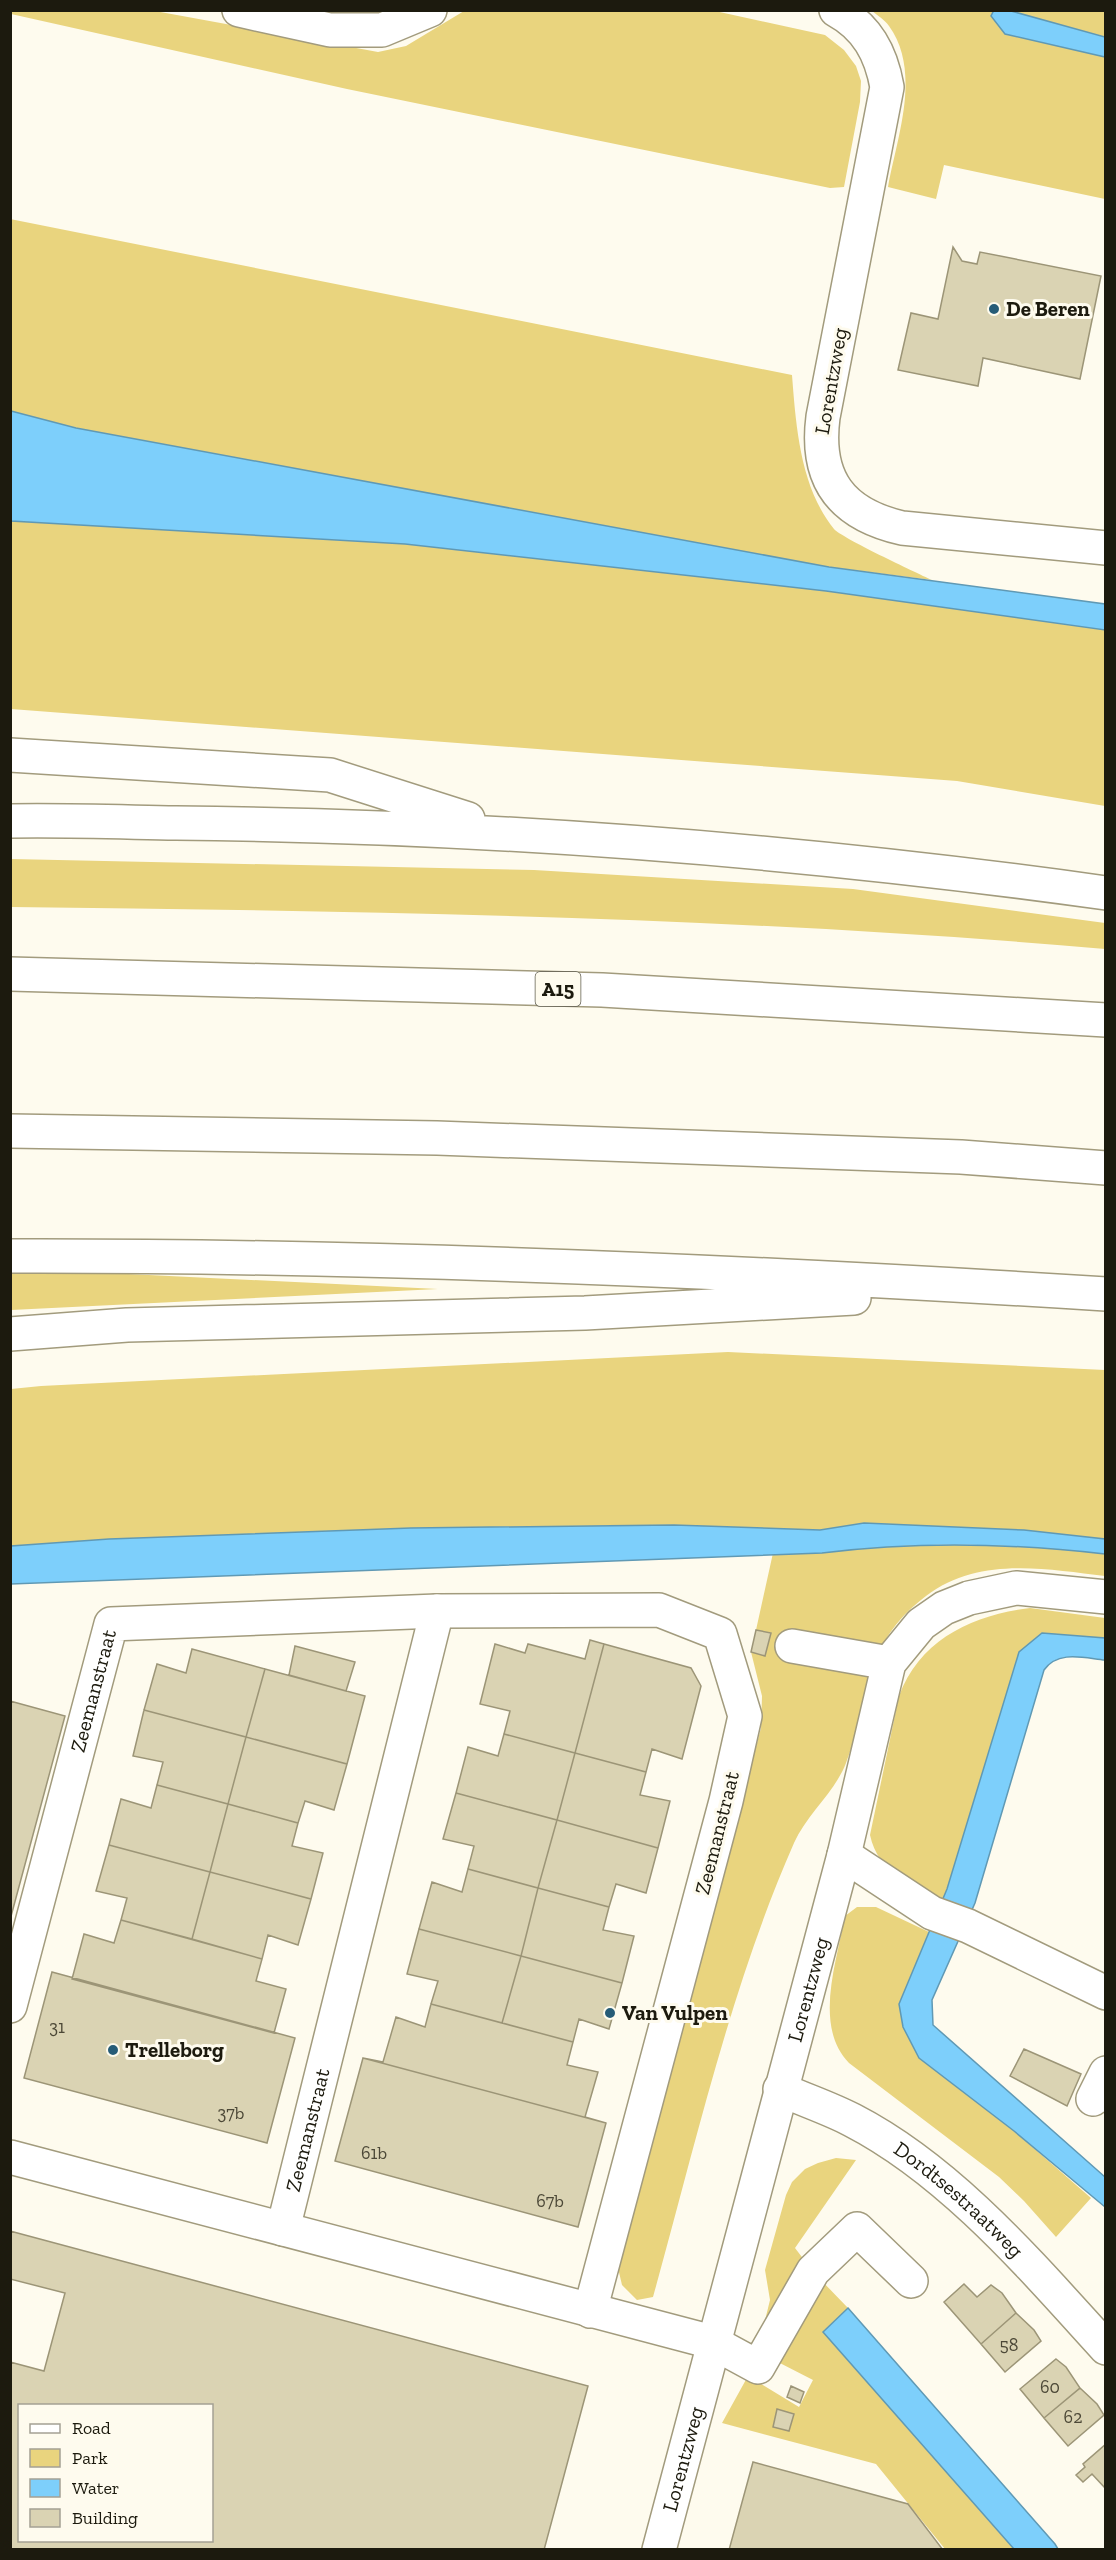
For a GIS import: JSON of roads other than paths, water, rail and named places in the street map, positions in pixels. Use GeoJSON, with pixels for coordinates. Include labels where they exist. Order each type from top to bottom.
{"type":"FeatureCollection","features":[{"type":"Feature","properties":{"kind":"main road"},"geometry":{"type":"LineString","coordinates":[[239,10],[330,30],[382,30],[430,10]]}},
{"type":"Feature","properties":{"kind":"main road","name":"Lorentzweg"},"geometry":{"type":"LineString","coordinates":[[836,10],[863,29],[883,65],[887,87],[823,417],[820,442],[831,482],[854,510],[885,525],[1106,548]]}},
{"type":"Feature","properties":{"kind":"main road"},"geometry":{"type":"LineString","coordinates":[[10,755],[330,775],[506,832]]}},
{"type":"Feature","properties":{"kind":"main road"},"geometry":{"type":"LineString","coordinates":[[10,821],[281,824],[506,832],[788,857],[1012,880],[1106,893]]}},
{"type":"Feature","properties":{"kind":"main road","name":"A15"},"geometry":{"type":"LineString","coordinates":[[10,974],[602,990],[1106,1020]]}},
{"type":"Feature","properties":{"kind":"main road"},"geometry":{"type":"LineString","coordinates":[[10,1131],[473,1140],[962,1157],[1106,1168]]}},
{"type":"Feature","properties":{"kind":"main road"},"geometry":{"type":"LineString","coordinates":[[10,1256],[161,1256],[584,1266],[1106,1294]]}},
{"type":"Feature","properties":{"kind":"main road"},"geometry":{"type":"LineString","coordinates":[[10,1334],[127,1325],[585,1313],[1018,1288]]}},
{"type":"Feature","properties":{"kind":"main road","name":"Lorentzweg"},"geometry":{"type":"LineString","coordinates":[[659,2550],[712,2342],[844,1855],[889,1663],[921,1624],[944,1608],[969,1598],[1016,1588],[1106,1597]]}},
{"type":"Feature","properties":{"kind":"main road","name":"Zeemanstraat"},"geometry":{"type":"LineString","coordinates":[[10,2006],[111,1624],[437,1611],[659,1610],[720,1634],[745,1716],[726,1801],[590,2311]]}},
{"type":"Feature","properties":{"kind":"main road","name":"Zeemanstraat"},"geometry":{"type":"LineString","coordinates":[[283,2229],[437,1611]]}},
{"type":"Feature","properties":{"kind":"main road"},"geometry":{"type":"LineString","coordinates":[[792,1646],[889,1663]]}},
{"type":"Feature","properties":{"kind":"main road"},"geometry":{"type":"LineString","coordinates":[[844,1855],[932,1913],[968,1926],[1106,1993]]}},
{"type":"Feature","properties":{"kind":"main road","name":"Dordtsestraatweg"},"geometry":{"type":"LineString","coordinates":[[780,2089],[852,2120],[919,2164],[970,2206],[1035,2270],[1106,2348]]}},
{"type":"Feature","properties":{"kind":"main road"},"geometry":{"type":"LineString","coordinates":[[10,2157],[712,2342],[758,2367],[813,2271],[857,2229],[911,2281]]}},
{"type":"Feature","properties":{"kind":"water"},"geometry":{"type":"Polygon","coordinates":[[[994,10],[1011,11],[1105,37],[1105,57],[1005,34],[991,16],[994,10]]]}},
{"type":"Feature","properties":{"kind":"water"},"geometry":{"type":"Polygon","coordinates":[[[11,411],[76,428],[829,567],[1105,604],[1105,630],[826,591],[405,544],[11,521],[11,411]]]}},
{"type":"Feature","properties":{"kind":"water"},"geometry":{"type":"Polygon","coordinates":[[[864,1523],[1024,1530],[1105,1539],[1105,1554],[999,1546],[929,1545],[822,1553],[11,1584],[11,1546],[109,1539],[411,1528],[674,1525],[820,1530],[864,1523]]]}},
{"type":"Feature","properties":{"kind":"water"},"geometry":{"type":"Polygon","coordinates":[[[1042,1633],[1105,1638],[1105,1660],[1064,1658],[1056,1660],[1044,1670],[975,1903],[932,2000],[933,2025],[1105,2177],[1105,2207],[1014,2131],[919,2058],[903,2027],[899,2004],[947,1889],[1019,1652],[1042,1633]]]}},
{"type":"Feature","properties":{"kind":"water"},"geometry":{"type":"Polygon","coordinates":[[[848,2308],[1058,2549],[1014,2549],[823,2332],[848,2308]]]}},
{"type":"Feature","properties":{"kind":"place","name":"De Beren"},"geometry":{"type":"Point","coordinates":[994,309]}},
{"type":"Feature","properties":{"kind":"place","name":"Van Vulpen"},"geometry":{"type":"Point","coordinates":[610,2013]}},
{"type":"Feature","properties":{"kind":"place","name":"Trelleborg"},"geometry":{"type":"Point","coordinates":[113,2050]}}]}
